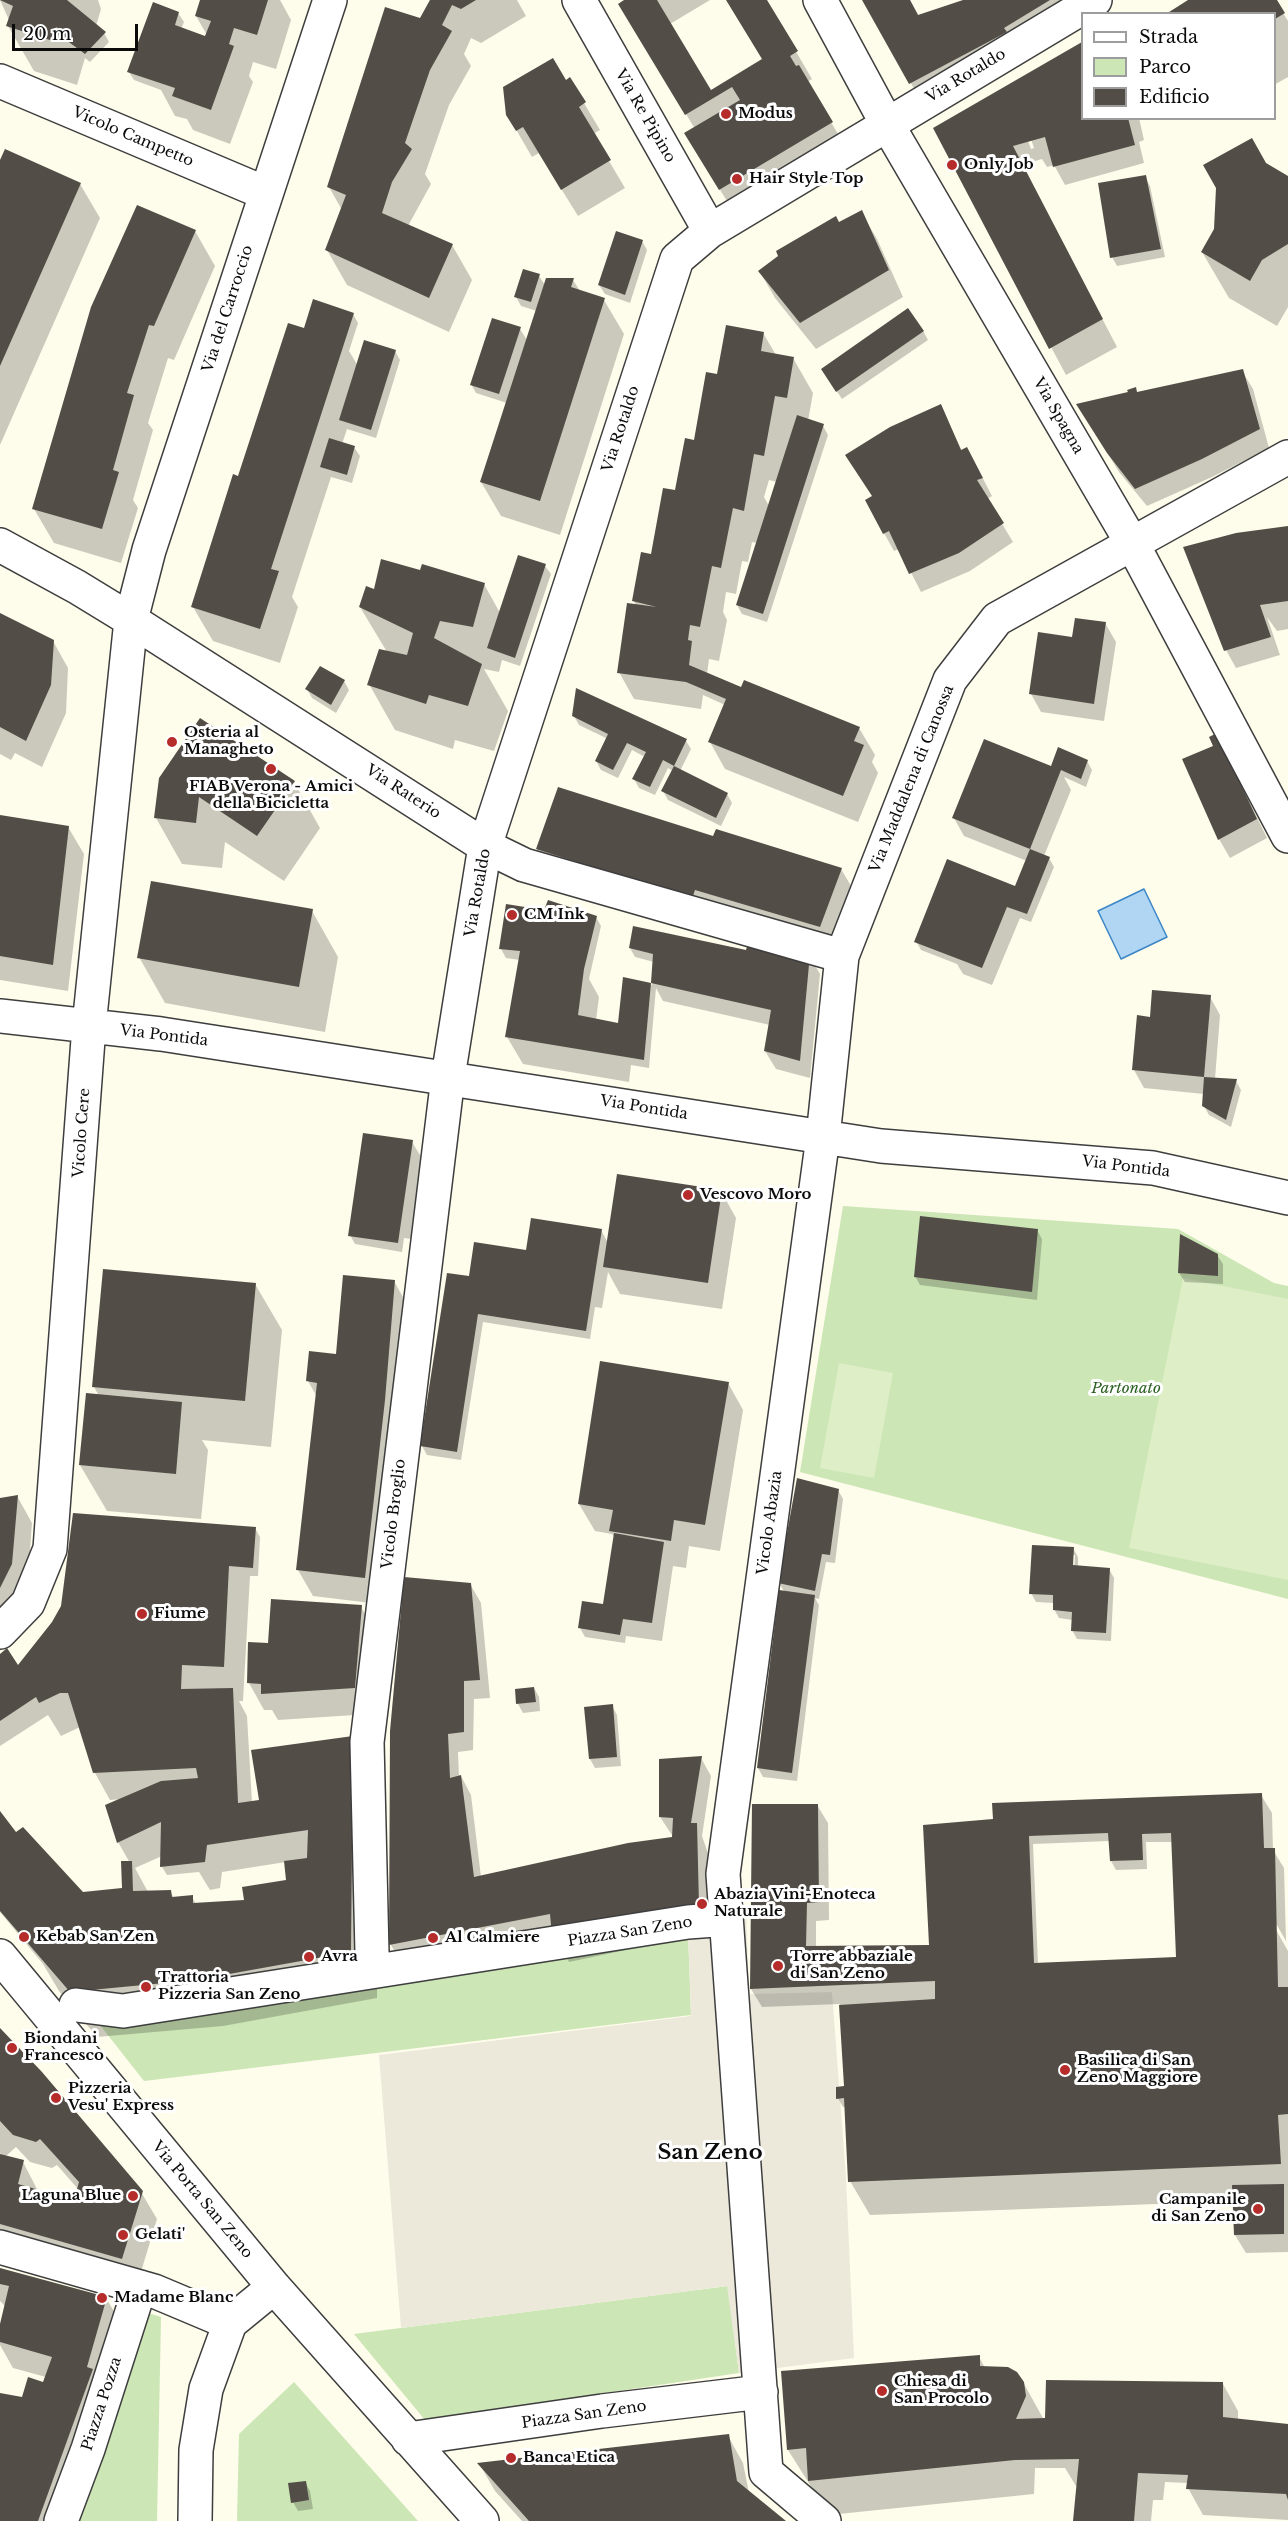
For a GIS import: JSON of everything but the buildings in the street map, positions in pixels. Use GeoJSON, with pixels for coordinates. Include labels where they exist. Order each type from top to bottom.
{"type":"FeatureCollection","features":[{"type":"Feature","properties":{"kind":"street","name":"Via del Carroccio"},"geometry":{"type":"LineString","coordinates":[[131,620],[149,550],[330,0]]}},
{"type":"Feature","properties":{"kind":"street","name":"Via Re Pipino"},"geometry":{"type":"LineString","coordinates":[[579,0],[710,231]]}},
{"type":"Feature","properties":{"kind":"street","name":"Via Spagna"},"geometry":{"type":"LineString","coordinates":[[820,0],[887,124],[1132,545],[1288,836]]}},
{"type":"Feature","properties":{"kind":"street","name":"Via Rotaldo"},"geometry":{"type":"LineString","coordinates":[[448,1077],[485,846],[677,260],[710,231],[1095,0]]}},
{"type":"Feature","properties":{"kind":"street","name":"Vicolo Campetto"},"geometry":{"type":"LineString","coordinates":[[0,81],[266,193]]}},
{"type":"Feature","properties":{"kind":"street","name":"Via Maddalena di Canossa"},"geometry":{"type":"LineString","coordinates":[[823,1137],[843,956],[950,680],[997,619],[1288,457]]}},
{"type":"Feature","properties":{"kind":"street","name":"Via Raterio"},"geometry":{"type":"LineString","coordinates":[[0,545],[77,587],[131,620],[485,846],[524,865],[843,956]]}},
{"type":"Feature","properties":{"kind":"street","name":"Vicolo Cere"},"geometry":{"type":"LineString","coordinates":[[0,1632],[28,1603],[50,1549],[89,1026],[131,620]]}},
{"type":"Feature","properties":{"kind":"street","name":"Via Pontida"},"geometry":{"type":"LineString","coordinates":[[0,1016],[161,1034],[881,1146],[1153,1168],[1288,1198]]}},
{"type":"Feature","properties":{"kind":"street","name":"Vicolo Broglio"},"geometry":{"type":"LineString","coordinates":[[372,1953],[367,1742],[448,1077]]}},
{"type":"Feature","properties":{"kind":"street","name":"Vicolo Abazia"},"geometry":{"type":"LineString","coordinates":[[725,1910],[723,1874],[823,1137]]}},
{"type":"Feature","properties":{"kind":"street","name":"Piazza San Zeno"},"geometry":{"type":"LineString","coordinates":[[75,2005],[123,2011],[688,1922],[715,1920],[725,1910]]}},
{"type":"Feature","properties":{"kind":"street"},"geometry":{"type":"LineString","coordinates":[[725,1910],[766,2472],[824,2521]]}},
{"type":"Feature","properties":{"kind":"street","name":"Via Porta San Zeno"},"geometry":{"type":"LineString","coordinates":[[0,1956],[274,2287],[408,2439]]}},
{"type":"Feature","properties":{"kind":"street"},"geometry":{"type":"LineString","coordinates":[[0,2247],[140,2287],[230,2323]]}},
{"type":"Feature","properties":{"kind":"street","name":"Piazza Pozza"},"geometry":{"type":"LineString","coordinates":[[61,2521],[88,2449],[140,2287]]}},
{"type":"Feature","properties":{"kind":"street"},"geometry":{"type":"LineString","coordinates":[[195,2521],[196,2450],[204,2400],[230,2323],[274,2287]]}},
{"type":"Feature","properties":{"kind":"street","name":"Piazza San Zeno"},"geometry":{"type":"LineString","coordinates":[[408,2439],[602,2411],[761,2381]]}},
{"type":"Feature","properties":{"kind":"street"},"geometry":{"type":"LineString","coordinates":[[408,2439],[482,2521]]}},
{"type":"Feature","properties":{"kind":"green space","name":"Partonato"},"geometry":{"type":"Polygon","coordinates":[[[843,1206],[1178,1229],[1274,1283],[1288,1286],[1288,1599],[800,1472],[843,1206]]]}},
{"type":"Feature","properties":{"kind":"green space"},"geometry":{"type":"Polygon","coordinates":[[[1183,1278],[1288,1299],[1288,1580],[1129,1548],[1183,1278]]]}},
{"type":"Feature","properties":{"kind":"green space"},"geometry":{"type":"Polygon","coordinates":[[[839,1363],[893,1373],[874,1478],[820,1468],[839,1363]]]}},
{"type":"Feature","properties":{"kind":"green space"},"geometry":{"type":"Polygon","coordinates":[[[688,1931],[691,2015],[144,2081],[96,2020],[688,1931]]]}},
{"type":"Feature","properties":{"kind":"green space"},"geometry":{"type":"Polygon","coordinates":[[[728,2286],[739,2373],[425,2420],[354,2334],[728,2286]]]}},
{"type":"Feature","properties":{"kind":"green space"},"geometry":{"type":"Polygon","coordinates":[[[148,2313],[161,2317],[157,2521],[78,2521],[148,2313]]]}},
{"type":"Feature","properties":{"kind":"green space"},"geometry":{"type":"Polygon","coordinates":[[[294,2382],[418,2521],[237,2521],[239,2434],[294,2382]]]}},
{"type":"Feature","properties":{"kind":"shaded area"},"geometry":{"type":"Polygon","coordinates":[[[746,1909],[749,1994],[832,1992],[846,2178],[854,2358],[739,2373],[727,2286],[401,2328],[379,2055],[691,2016],[688,1931],[725,1910],[746,1909]]]}},
{"type":"Feature","properties":{"kind":"water"},"geometry":{"type":"Polygon","coordinates":[[[1144,889],[1167,937],[1121,959],[1098,911],[1144,889]]]}},
{"type":"Feature","properties":{"kind":"place","name":"Modus"},"geometry":{"type":"Point","coordinates":[726,114]}},
{"type":"Feature","properties":{"kind":"place","name":"Only Job"},"geometry":{"type":"Point","coordinates":[952,165]}},
{"type":"Feature","properties":{"kind":"place","name":"Hair Style Top"},"geometry":{"type":"Point","coordinates":[737,179]}},
{"type":"Feature","properties":{"kind":"place","name":"Osteria al Managheto"},"geometry":{"type":"Point","coordinates":[172,742]}},
{"type":"Feature","properties":{"kind":"place","name":"FIAB Verona - Amici della Bicicletta"},"geometry":{"type":"Point","coordinates":[271,769]}},
{"type":"Feature","properties":{"kind":"place","name":"CM Ink"},"geometry":{"type":"Point","coordinates":[512,915]}},
{"type":"Feature","properties":{"kind":"place","name":"Vescovo Moro"},"geometry":{"type":"Point","coordinates":[688,1195]}},
{"type":"Feature","properties":{"kind":"place","name":"Fiume"},"geometry":{"type":"Point","coordinates":[142,1614]}},
{"type":"Feature","properties":{"kind":"place","name":"Abazia Vini-Enoteca Naturale"},"geometry":{"type":"Point","coordinates":[702,1904]}},
{"type":"Feature","properties":{"kind":"place","name":"Kebab San Zen"},"geometry":{"type":"Point","coordinates":[24,1937]}},
{"type":"Feature","properties":{"kind":"place","name":"Al Calmiere"},"geometry":{"type":"Point","coordinates":[433,1938]}},
{"type":"Feature","properties":{"kind":"place","name":"Avra"},"geometry":{"type":"Point","coordinates":[309,1957]}},
{"type":"Feature","properties":{"kind":"place","name":"Torre abbaziale di San Zeno"},"geometry":{"type":"Point","coordinates":[778,1966]}},
{"type":"Feature","properties":{"kind":"place","name":"Trattoria Pizzeria San Zeno"},"geometry":{"type":"Point","coordinates":[146,1987]}},
{"type":"Feature","properties":{"kind":"place","name":"Biondani Francesco"},"geometry":{"type":"Point","coordinates":[12,2048]}},
{"type":"Feature","properties":{"kind":"place","name":"Basilica di San Zeno Maggiore"},"geometry":{"type":"Point","coordinates":[1065,2070]}},
{"type":"Feature","properties":{"kind":"place","name":"Pizzeria Vesu' Express"},"geometry":{"type":"Point","coordinates":[56,2098]}},
{"type":"Feature","properties":{"kind":"place","name":"Laguna Blue"},"geometry":{"type":"Point","coordinates":[133,2196]}},
{"type":"Feature","properties":{"kind":"place","name":"Campanile di San Zeno"},"geometry":{"type":"Point","coordinates":[1258,2209]}},
{"type":"Feature","properties":{"kind":"place","name":"Gelati'"},"geometry":{"type":"Point","coordinates":[123,2235]}},
{"type":"Feature","properties":{"kind":"place","name":"Madame Blanc"},"geometry":{"type":"Point","coordinates":[102,2298]}},
{"type":"Feature","properties":{"kind":"place","name":"Chiesa di San Procolo"},"geometry":{"type":"Point","coordinates":[882,2391]}},
{"type":"Feature","properties":{"kind":"place","name":"Banca Etica"},"geometry":{"type":"Point","coordinates":[511,2458]}},
{"type":"Feature","properties":{"kind":"district","name":"San Zeno"},"geometry":{"type":"Point","coordinates":[710,2153]}}]}
